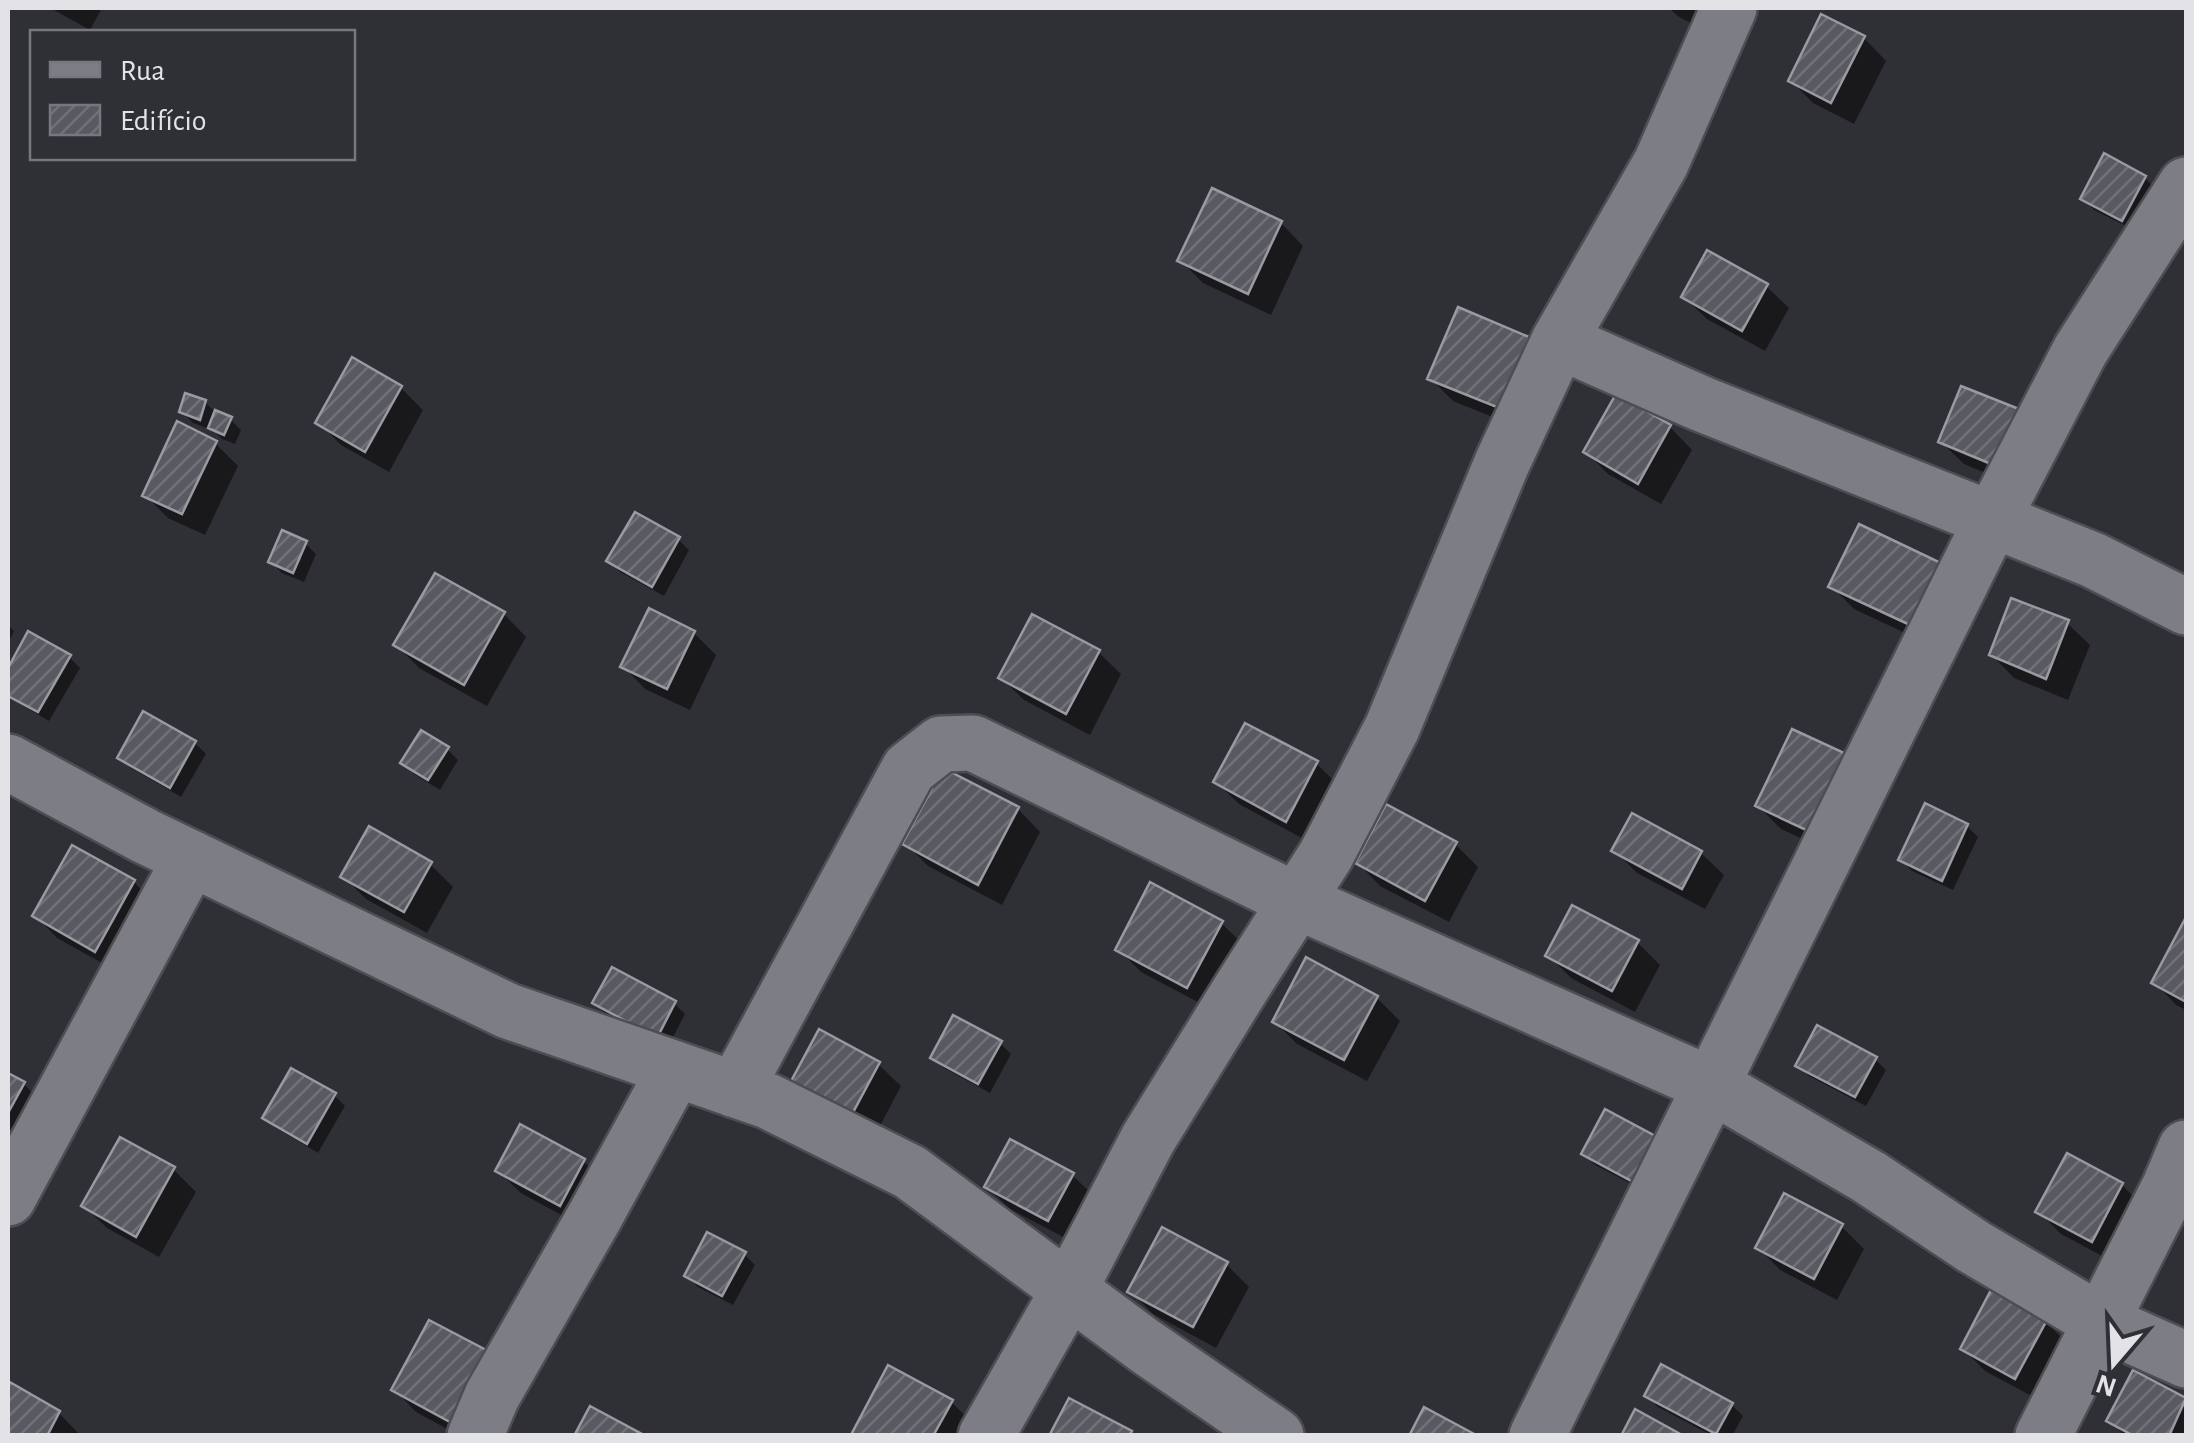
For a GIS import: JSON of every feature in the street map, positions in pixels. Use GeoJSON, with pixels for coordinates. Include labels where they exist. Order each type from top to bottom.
{"type":"FeatureCollection","features":[{"type":"Feature","properties":{"kind":"street"},"geometry":{"type":"LineString","coordinates":[[986,1436],[1148,1139],[1326,856],[1392,728],[1502,463],[1559,341],[1660,163],[1729,8]]}},
{"type":"Feature","properties":{"kind":"street"},"geometry":{"type":"LineString","coordinates":[[1536,1436],[1992,520],[2080,351],[2186,185]]}},
{"type":"Feature","properties":{"kind":"street"},"geometry":{"type":"LineString","coordinates":[[1559,341],[1702,404],[2093,560],[2186,607]]}},
{"type":"Feature","properties":{"kind":"street"},"geometry":{"type":"LineString","coordinates":[[735,1090],[909,770],[941,744],[972,743],[1297,901],[1711,1085],[1870,1177],[1974,1248],[2101,1322],[2186,1360]]}},
{"type":"Feature","properties":{"kind":"street"},"geometry":{"type":"LineString","coordinates":[[8,762],[191,858],[508,1012],[768,1101],[910,1172],[1145,1346],[1276,1436]]}},
{"type":"Feature","properties":{"kind":"street"},"geometry":{"type":"LineString","coordinates":[[8,1198],[191,858]]}},
{"type":"Feature","properties":{"kind":"street"},"geometry":{"type":"LineString","coordinates":[[475,1436],[492,1396],[675,1070]]}},
{"type":"Feature","properties":{"kind":"street"},"geometry":{"type":"LineString","coordinates":[[2044,1436],[2186,1148]]}},
{"type":"Feature","properties":{"kind":"building"},"geometry":{"type":"Polygon","coordinates":[[[1821,14],[1865,36],[1831,103],[1788,81],[1821,14]]]}},
{"type":"Feature","properties":{"kind":"building"},"geometry":{"type":"Polygon","coordinates":[[[2104,153],[2146,176],[2122,221],[2080,199],[2104,153]]]}},
{"type":"Feature","properties":{"kind":"building"},"geometry":{"type":"Polygon","coordinates":[[[1212,188],[1282,221],[1248,294],[1177,261],[1212,188]]]}},
{"type":"Feature","properties":{"kind":"building"},"geometry":{"type":"Polygon","coordinates":[[[1707,250],[1768,284],[1742,331],[1681,297],[1707,250]]]}},
{"type":"Feature","properties":{"kind":"building"},"geometry":{"type":"Polygon","coordinates":[[[1458,307],[1529,337],[1499,408],[1427,379],[1458,307]]]}},
{"type":"Feature","properties":{"kind":"building"},"geometry":{"type":"Polygon","coordinates":[[[352,357],[402,386],[365,452],[315,423],[352,357]]]}},
{"type":"Feature","properties":{"kind":"building"},"geometry":{"type":"Polygon","coordinates":[[[1961,386],[2019,409],[1996,466],[1938,442],[1961,386]]]}},
{"type":"Feature","properties":{"kind":"building"},"geometry":{"type":"Polygon","coordinates":[[[185,393],[206,400],[200,420],[179,412],[185,393]]]}},
{"type":"Feature","properties":{"kind":"building"},"geometry":{"type":"Polygon","coordinates":[[[1616,394],[1671,425],[1638,484],[1583,452],[1616,394]]]}},
{"type":"Feature","properties":{"kind":"building"},"geometry":{"type":"Polygon","coordinates":[[[215,410],[232,417],[224,435],[208,428],[215,410]]]}},
{"type":"Feature","properties":{"kind":"building"},"geometry":{"type":"Polygon","coordinates":[[[177,421],[217,441],[182,514],[142,496],[177,421]]]}},
{"type":"Feature","properties":{"kind":"building"},"geometry":{"type":"Polygon","coordinates":[[[635,512],[680,537],[652,587],[606,561],[635,512]]]}},
{"type":"Feature","properties":{"kind":"building"},"geometry":{"type":"Polygon","coordinates":[[[1859,524],[1941,563],[1910,625],[1828,587],[1859,524]]]}},
{"type":"Feature","properties":{"kind":"building"},"geometry":{"type":"Polygon","coordinates":[[[282,530],[307,541],[293,573],[268,562],[282,530]]]}},
{"type":"Feature","properties":{"kind":"building"},"geometry":{"type":"Polygon","coordinates":[[[435,573],[505,612],[464,685],[393,645],[435,573]]]}},
{"type":"Feature","properties":{"kind":"building"},"geometry":{"type":"Polygon","coordinates":[[[2011,598],[2069,620],[2046,679],[1989,655],[2011,598]]]}},
{"type":"Feature","properties":{"kind":"building"},"geometry":{"type":"Polygon","coordinates":[[[649,608],[695,631],[667,689],[620,667],[649,608]]]}},
{"type":"Feature","properties":{"kind":"building"},"geometry":{"type":"Polygon","coordinates":[[[1032,614],[1100,650],[1066,714],[998,678],[1032,614]]]}},
{"type":"Feature","properties":{"kind":"building"},"geometry":{"type":"Polygon","coordinates":[[[28,631],[71,655],[38,712],[8,696],[8,668],[28,631]]]}},
{"type":"Feature","properties":{"kind":"building"},"geometry":{"type":"Polygon","coordinates":[[[143,711],[196,741],[170,788],[117,758],[143,711]]]}},
{"type":"Feature","properties":{"kind":"building"},"geometry":{"type":"Polygon","coordinates":[[[1245,723],[1318,761],[1286,822],[1213,782],[1245,723]]]}},
{"type":"Feature","properties":{"kind":"building"},"geometry":{"type":"Polygon","coordinates":[[[1792,729],[1853,757],[1817,835],[1755,806],[1792,729]]]}},
{"type":"Feature","properties":{"kind":"building"},"geometry":{"type":"Polygon","coordinates":[[[421,730],[449,747],[428,780],[400,763],[421,730]]]}},
{"type":"Feature","properties":{"kind":"building"},"geometry":{"type":"Polygon","coordinates":[[[943,768],[1019,807],[978,885],[902,844],[943,768]]]}},
{"type":"Feature","properties":{"kind":"building"},"geometry":{"type":"Polygon","coordinates":[[[1925,803],[1968,824],[1942,881],[1898,860],[1925,803]]]}},
{"type":"Feature","properties":{"kind":"building"},"geometry":{"type":"Polygon","coordinates":[[[1386,804],[1457,842],[1425,901],[1355,863],[1386,804]]]}},
{"type":"Feature","properties":{"kind":"building"},"geometry":{"type":"Polygon","coordinates":[[[1632,813],[1702,851],[1682,889],[1611,851],[1632,813]]]}},
{"type":"Feature","properties":{"kind":"building"},"geometry":{"type":"Polygon","coordinates":[[[369,826],[432,862],[404,912],[340,877],[369,826]]]}},
{"type":"Feature","properties":{"kind":"building"},"geometry":{"type":"Polygon","coordinates":[[[72,845],[135,880],[95,952],[32,916],[72,845]]]}},
{"type":"Feature","properties":{"kind":"building"},"geometry":{"type":"Polygon","coordinates":[[[1150,882],[1223,921],[1187,988],[1115,950],[1150,882]]]}},
{"type":"Feature","properties":{"kind":"building"},"geometry":{"type":"Polygon","coordinates":[[[1572,905],[1639,940],[1612,991],[1545,956],[1572,905]]]}},
{"type":"Feature","properties":{"kind":"building"},"geometry":{"type":"Polygon","coordinates":[[[2186,917],[2186,1002],[2151,983],[2186,917]]]}},
{"type":"Feature","properties":{"kind":"building"},"geometry":{"type":"Polygon","coordinates":[[[1306,957],[1378,996],[1344,1060],[1272,1022],[1306,957]]]}},
{"type":"Feature","properties":{"kind":"building"},"geometry":{"type":"Polygon","coordinates":[[[612,967],[676,1001],[657,1038],[592,1003],[612,967]]]}},
{"type":"Feature","properties":{"kind":"building"},"geometry":{"type":"Polygon","coordinates":[[[953,1015],[1002,1041],[978,1084],[930,1058],[953,1015]]]}},
{"type":"Feature","properties":{"kind":"building"},"geometry":{"type":"Polygon","coordinates":[[[1817,1025],[1877,1057],[1855,1097],[1795,1066],[1817,1025]]]}},
{"type":"Feature","properties":{"kind":"building"},"geometry":{"type":"Polygon","coordinates":[[[819,1029],[880,1062],[850,1118],[789,1085],[819,1029]]]}},
{"type":"Feature","properties":{"kind":"building"},"geometry":{"type":"Polygon","coordinates":[[[291,1068],[336,1093],[307,1144],[262,1118],[291,1068]]]}},
{"type":"Feature","properties":{"kind":"building"},"geometry":{"type":"Polygon","coordinates":[[[8,1073],[25,1082],[8,1113],[8,1073]]]}},
{"type":"Feature","properties":{"kind":"building"},"geometry":{"type":"Polygon","coordinates":[[[1605,1109],[1661,1139],[1637,1184],[1581,1154],[1605,1109]]]}},
{"type":"Feature","properties":{"kind":"building"},"geometry":{"type":"Polygon","coordinates":[[[520,1124],[585,1159],[560,1206],[495,1171],[520,1124]]]}},
{"type":"Feature","properties":{"kind":"building"},"geometry":{"type":"Polygon","coordinates":[[[120,1137],[175,1167],[136,1237],[81,1206],[120,1137]]]}},
{"type":"Feature","properties":{"kind":"building"},"geometry":{"type":"Polygon","coordinates":[[[1010,1139],[1074,1173],[1048,1221],[984,1187],[1010,1139]]]}},
{"type":"Feature","properties":{"kind":"building"},"geometry":{"type":"Polygon","coordinates":[[[2067,1153],[2123,1183],[2092,1242],[2035,1212],[2067,1153]]]}},
{"type":"Feature","properties":{"kind":"building"},"geometry":{"type":"Polygon","coordinates":[[[1784,1193],[1843,1224],[1814,1279],[1755,1248],[1784,1193]]]}},
{"type":"Feature","properties":{"kind":"building"},"geometry":{"type":"Polygon","coordinates":[[[1162,1227],[1228,1262],[1193,1327],[1127,1292],[1162,1227]]]}},
{"type":"Feature","properties":{"kind":"building"},"geometry":{"type":"Polygon","coordinates":[[[707,1232],[746,1252],[722,1296],[684,1276],[707,1232]]]}},
{"type":"Feature","properties":{"kind":"building"},"geometry":{"type":"Polygon","coordinates":[[[1991,1290],[2047,1320],[2015,1379],[1960,1349],[1991,1290]]]}},
{"type":"Feature","properties":{"kind":"building"},"geometry":{"type":"Polygon","coordinates":[[[429,1320],[488,1351],[450,1422],[391,1390],[429,1320]]]}},
{"type":"Feature","properties":{"kind":"building"},"geometry":{"type":"Polygon","coordinates":[[[1661,1364],[1733,1403],[1716,1434],[1644,1396],[1661,1364]]]}},
{"type":"Feature","properties":{"kind":"building"},"geometry":{"type":"Polygon","coordinates":[[[888,1365],[953,1400],[933,1436],[852,1433],[888,1365]]]}},
{"type":"Feature","properties":{"kind":"building"},"geometry":{"type":"Polygon","coordinates":[[[2133,1370],[2186,1398],[2169,1436],[2134,1436],[2106,1421],[2133,1370]]]}},
{"type":"Feature","properties":{"kind":"building"},"geometry":{"type":"Polygon","coordinates":[[[8,1381],[60,1411],[47,1436],[8,1436],[8,1381]]]}},
{"type":"Feature","properties":{"kind":"building"},"geometry":{"type":"Polygon","coordinates":[[[1069,1398],[1132,1431],[1129,1436],[1049,1436],[1069,1398]]]}},
{"type":"Feature","properties":{"kind":"building"},"geometry":{"type":"Polygon","coordinates":[[[590,1406],[642,1434],[642,1436],[574,1436],[590,1406]]]}},
{"type":"Feature","properties":{"kind":"building"},"geometry":{"type":"Polygon","coordinates":[[[1424,1407],[1478,1436],[1409,1436],[1424,1407]]]}},
{"type":"Feature","properties":{"kind":"building"},"geometry":{"type":"Polygon","coordinates":[[[1635,1409],[1684,1436],[1621,1436],[1635,1409]]]}}]}
